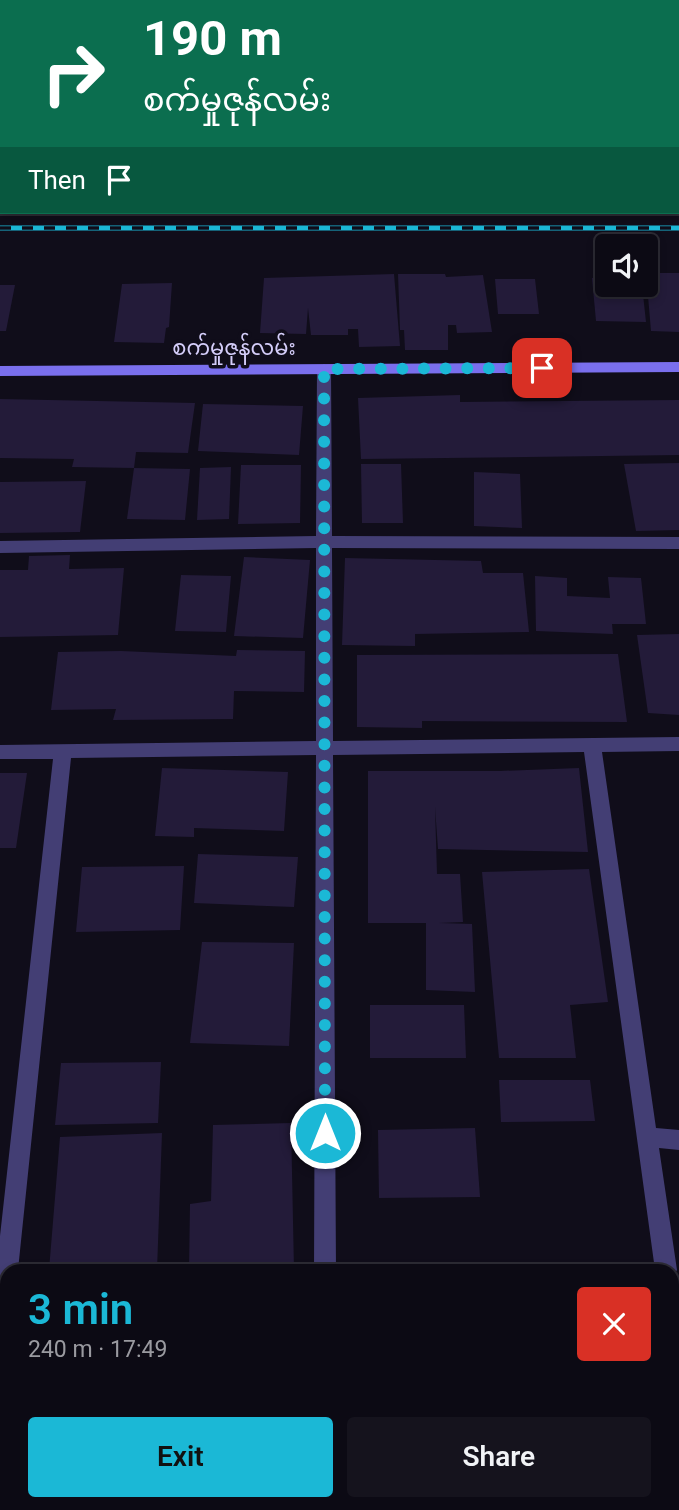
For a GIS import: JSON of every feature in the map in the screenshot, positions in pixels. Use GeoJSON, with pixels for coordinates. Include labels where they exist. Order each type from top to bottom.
{"type":"FeatureCollection","features":[{"type":"Feature","properties":{"kind":"street","name":"စက်မှုဇုန်လမ်း"},"geometry":{"type":"LineString","coordinates":[[0,370],[679,367]]}},
{"type":"Feature","properties":{"kind":"street"},"geometry":{"type":"LineString","coordinates":[[324,369],[325,1264]]}},
{"type":"Feature","properties":{"kind":"street"},"geometry":{"type":"LineString","coordinates":[[0,547],[325,542],[679,543]]}},
{"type":"Feature","properties":{"kind":"street"},"geometry":{"type":"LineString","coordinates":[[592,744],[665,1264]]}},
{"type":"Feature","properties":{"kind":"street"},"geometry":{"type":"LineString","coordinates":[[0,752],[325,746],[679,744]]}},
{"type":"Feature","properties":{"kind":"street"},"geometry":{"type":"LineString","coordinates":[[8,1264],[63,751]]}},
{"type":"Feature","properties":{"kind":"street"},"geometry":{"type":"LineString","coordinates":[[647,1137],[679,1140]]}},
{"type":"Feature","properties":{"kind":"building"},"geometry":{"type":"Polygon","coordinates":[[[658,273],[679,273],[679,332],[651,331],[648,297],[658,297],[658,273]]]}},
{"type":"Feature","properties":{"kind":"building"},"geometry":{"type":"Polygon","coordinates":[[[394,274],[400,346],[359,347],[358,329],[348,329],[348,335],[311,335],[308,308],[306,334],[260,333],[264,278],[394,274]]]}},
{"type":"Feature","properties":{"kind":"building"},"geometry":{"type":"Polygon","coordinates":[[[398,274],[445,274],[446,277],[483,275],[492,332],[457,333],[456,325],[448,325],[448,350],[405,350],[404,330],[400,330],[398,274]]]}},
{"type":"Feature","properties":{"kind":"building"},"geometry":{"type":"Polygon","coordinates":[[[592,278],[595,278],[595,297],[643,297],[646,322],[596,321],[592,278]]]}},
{"type":"Feature","properties":{"kind":"building"},"geometry":{"type":"Polygon","coordinates":[[[495,279],[535,279],[539,314],[498,314],[495,279]]]}},
{"type":"Feature","properties":{"kind":"building"},"geometry":{"type":"Polygon","coordinates":[[[172,283],[169,327],[166,328],[164,343],[114,342],[122,284],[172,283]]]}},
{"type":"Feature","properties":{"kind":"building"},"geometry":{"type":"Polygon","coordinates":[[[0,285],[15,285],[6,331],[0,331],[0,285]]]}},
{"type":"Feature","properties":{"kind":"building"},"geometry":{"type":"Polygon","coordinates":[[[460,395],[460,402],[679,400],[679,455],[361,459],[358,398],[460,395]]]}},
{"type":"Feature","properties":{"kind":"building"},"geometry":{"type":"Polygon","coordinates":[[[0,399],[195,403],[188,453],[136,452],[134,468],[72,467],[74,459],[0,458],[0,399]]]}},
{"type":"Feature","properties":{"kind":"building"},"geometry":{"type":"Polygon","coordinates":[[[203,404],[303,406],[299,455],[198,451],[203,404]]]}},
{"type":"Feature","properties":{"kind":"building"},"geometry":{"type":"Polygon","coordinates":[[[679,463],[679,530],[636,531],[624,464],[679,463]]]}},
{"type":"Feature","properties":{"kind":"building"},"geometry":{"type":"Polygon","coordinates":[[[361,464],[401,464],[403,523],[362,523],[361,464]]]}},
{"type":"Feature","properties":{"kind":"building"},"geometry":{"type":"Polygon","coordinates":[[[241,465],[301,465],[300,523],[238,524],[241,465]]]}},
{"type":"Feature","properties":{"kind":"building"},"geometry":{"type":"Polygon","coordinates":[[[231,467],[229,519],[197,520],[200,468],[231,467]]]}},
{"type":"Feature","properties":{"kind":"building"},"geometry":{"type":"Polygon","coordinates":[[[134,468],[190,469],[185,520],[127,519],[134,468]]]}},
{"type":"Feature","properties":{"kind":"building"},"geometry":{"type":"Polygon","coordinates":[[[474,472],[520,474],[522,528],[474,526],[474,472]]]}},
{"type":"Feature","properties":{"kind":"building"},"geometry":{"type":"Polygon","coordinates":[[[86,481],[80,532],[0,533],[0,482],[86,481]]]}},
{"type":"Feature","properties":{"kind":"building"},"geometry":{"type":"Polygon","coordinates":[[[70,555],[69,569],[124,568],[118,635],[0,637],[0,570],[28,570],[29,556],[70,555]]]}},
{"type":"Feature","properties":{"kind":"building"},"geometry":{"type":"Polygon","coordinates":[[[244,557],[310,560],[303,638],[234,636],[244,557]]]}},
{"type":"Feature","properties":{"kind":"building"},"geometry":{"type":"Polygon","coordinates":[[[345,558],[481,561],[483,573],[523,573],[529,632],[415,634],[415,646],[342,645],[345,558]]]}},
{"type":"Feature","properties":{"kind":"building"},"geometry":{"type":"Polygon","coordinates":[[[181,575],[231,576],[226,632],[175,631],[181,575]]]}},
{"type":"Feature","properties":{"kind":"building"},"geometry":{"type":"Polygon","coordinates":[[[535,576],[567,578],[567,596],[610,598],[608,577],[641,578],[646,624],[612,624],[613,634],[536,631],[535,576]]]}},
{"type":"Feature","properties":{"kind":"building"},"geometry":{"type":"Polygon","coordinates":[[[679,634],[679,715],[648,713],[637,635],[679,634]]]}},
{"type":"Feature","properties":{"kind":"building"},"geometry":{"type":"Polygon","coordinates":[[[237,650],[305,651],[304,692],[234,691],[233,719],[113,720],[116,709],[51,710],[58,652],[121,651],[236,656],[237,650]]]}},
{"type":"Feature","properties":{"kind":"building"},"geometry":{"type":"Polygon","coordinates":[[[618,654],[627,722],[422,721],[422,728],[357,727],[357,655],[618,654]]]}},
{"type":"Feature","properties":{"kind":"building"},"geometry":{"type":"Polygon","coordinates":[[[162,768],[288,772],[284,831],[194,828],[194,837],[155,836],[162,768]]]}},
{"type":"Feature","properties":{"kind":"building"},"geometry":{"type":"Polygon","coordinates":[[[579,768],[588,852],[438,849],[435,807],[437,874],[460,874],[463,922],[439,923],[472,924],[475,992],[426,990],[426,923],[368,923],[368,771],[579,768]]]}},
{"type":"Feature","properties":{"kind":"building"},"geometry":{"type":"Polygon","coordinates":[[[0,773],[27,773],[16,848],[0,848],[0,773]]]}},
{"type":"Feature","properties":{"kind":"building"},"geometry":{"type":"Polygon","coordinates":[[[198,854],[298,857],[294,907],[194,903],[198,854]]]}},
{"type":"Feature","properties":{"kind":"building"},"geometry":{"type":"Polygon","coordinates":[[[184,866],[180,930],[76,932],[82,867],[184,866]]]}},
{"type":"Feature","properties":{"kind":"building"},"geometry":{"type":"Polygon","coordinates":[[[589,869],[608,1002],[570,1005],[576,1058],[499,1058],[482,872],[589,869]]]}},
{"type":"Feature","properties":{"kind":"building"},"geometry":{"type":"Polygon","coordinates":[[[202,942],[294,943],[289,1046],[190,1043],[202,942]]]}},
{"type":"Feature","properties":{"kind":"building"},"geometry":{"type":"Polygon","coordinates":[[[370,1005],[464,1005],[466,1058],[370,1058],[370,1005]]]}},
{"type":"Feature","properties":{"kind":"building"},"geometry":{"type":"Polygon","coordinates":[[[161,1062],[158,1123],[55,1125],[61,1063],[161,1062]]]}},
{"type":"Feature","properties":{"kind":"building"},"geometry":{"type":"Polygon","coordinates":[[[499,1080],[590,1080],[595,1121],[501,1122],[499,1080]]]}},
{"type":"Feature","properties":{"kind":"building"},"geometry":{"type":"Polygon","coordinates":[[[291,1123],[294,1264],[189,1264],[190,1204],[211,1201],[213,1125],[291,1123]]]}},
{"type":"Feature","properties":{"kind":"building"},"geometry":{"type":"Polygon","coordinates":[[[475,1128],[480,1197],[379,1198],[378,1130],[475,1128]]]}},
{"type":"Feature","properties":{"kind":"building"},"geometry":{"type":"Polygon","coordinates":[[[162,1133],[157,1264],[49,1264],[60,1137],[162,1133]]]}},
{"type":"Feature","properties":{"kind":"railway"},"geometry":{"type":"LineString","coordinates":[[0,228],[679,228]]}},
{"type":"Feature","properties":{"kind":"route"},"geometry":{"type":"LineString","coordinates":[[325,1133],[324,369],[542,368]]}}]}
